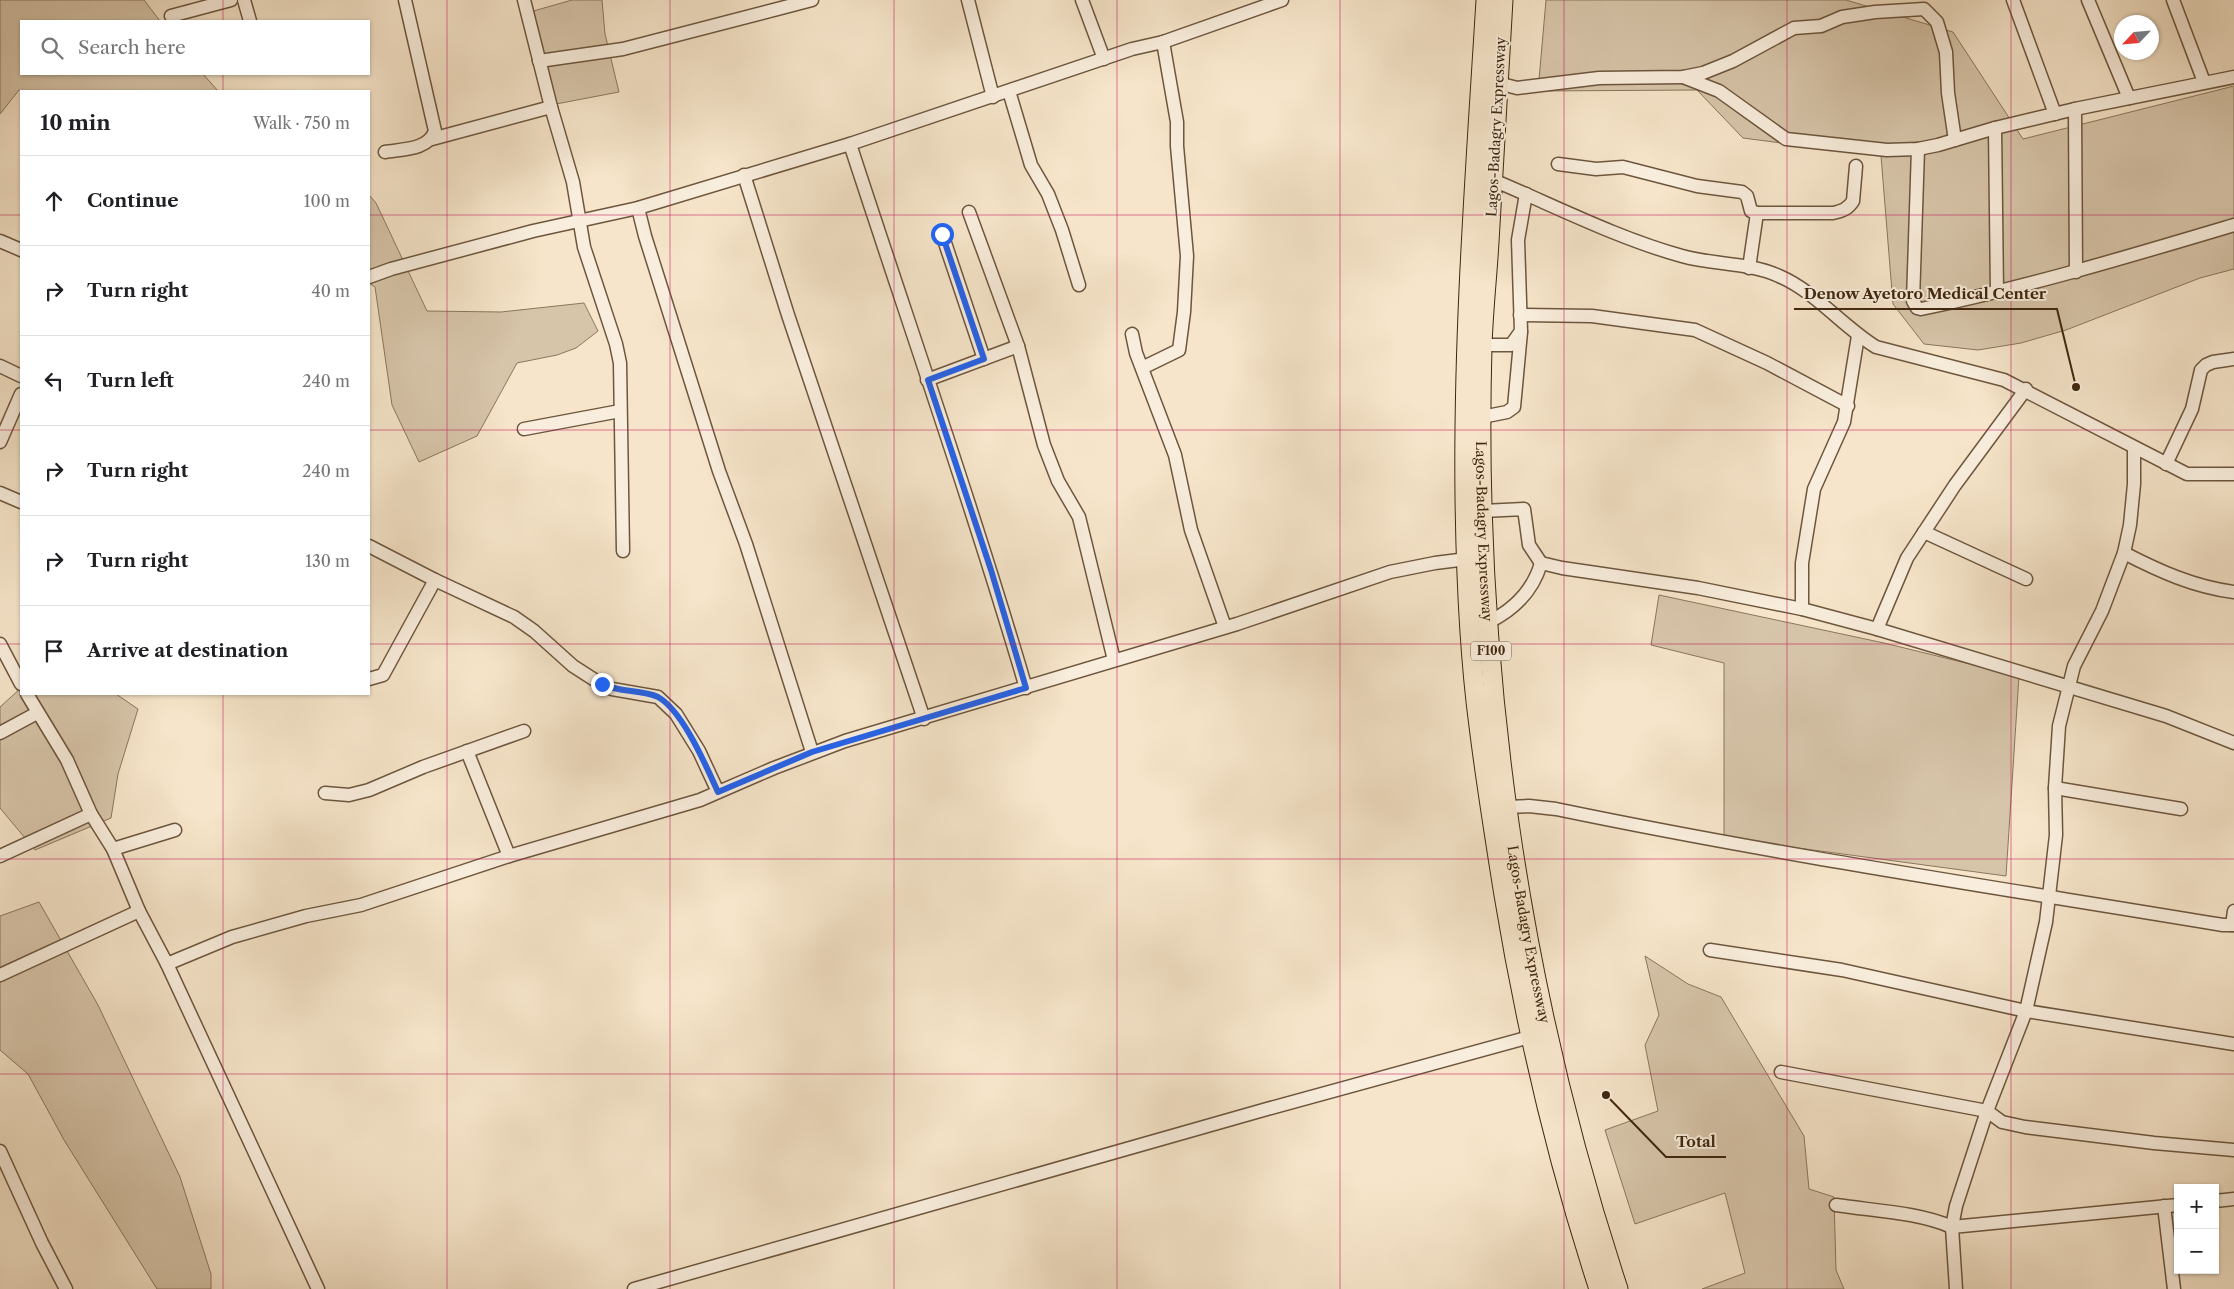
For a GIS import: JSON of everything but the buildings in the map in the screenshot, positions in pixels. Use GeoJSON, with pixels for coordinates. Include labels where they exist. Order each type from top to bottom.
{"type":"FeatureCollection","features":[{"type":"Feature","properties":{"kind":"highway","name":"Lagos-Badagry Expressway"},"geometry":{"type":"LineString","coordinates":[[1486,0],[1469,296],[1465,412],[1467,559],[1478,722],[1496,847],[1530,1037],[1565,1175],[1599,1289]]}},
{"type":"Feature","properties":{"kind":"highway","name":"Lagos-Badagry Expressway"},"geometry":{"type":"LineString","coordinates":[[1503,0],[1482,346],[1483,511],[1493,694],[1506,807],[1525,929],[1550,1050],[1580,1168],[1618,1289]]}},
{"type":"Feature","properties":{"kind":"street"},"geometry":{"type":"LineString","coordinates":[[171,16],[231,0]]}},
{"type":"Feature","properties":{"kind":"street"},"geometry":{"type":"LineString","coordinates":[[244,0],[250,20]]}},
{"type":"Feature","properties":{"kind":"street"},"geometry":{"type":"LineString","coordinates":[[406,0],[435,131],[432,139]]}},
{"type":"Feature","properties":{"kind":"street"},"geometry":{"type":"LineString","coordinates":[[524,0],[551,107],[573,182],[578,221],[584,247],[616,344],[620,363],[623,551]]}},
{"type":"Feature","properties":{"kind":"street"},"geometry":{"type":"LineString","coordinates":[[539,61],[623,49],[812,0]]}},
{"type":"Feature","properties":{"kind":"street"},"geometry":{"type":"LineString","coordinates":[[968,0],[993,97]]}},
{"type":"Feature","properties":{"kind":"street"},"geometry":{"type":"LineString","coordinates":[[1082,0],[1104,59]]}},
{"type":"Feature","properties":{"kind":"street"},"geometry":{"type":"LineString","coordinates":[[370,277],[391,269],[534,231],[638,208],[850,144],[1132,49],[1163,42],[1282,0]]}},
{"type":"Feature","properties":{"kind":"street"},"geometry":{"type":"LineString","coordinates":[[2013,0],[2055,114]]}},
{"type":"Feature","properties":{"kind":"street"},"geometry":{"type":"LineString","coordinates":[[2088,0],[2129,98]]}},
{"type":"Feature","properties":{"kind":"street"},"geometry":{"type":"LineString","coordinates":[[2173,0],[2204,82]]}},
{"type":"Feature","properties":{"kind":"street"},"geometry":{"type":"LineString","coordinates":[[1498,83],[1517,88],[1599,78],[1683,77],[1703,73],[1734,60],[1794,28],[1821,26],[1842,17],[1875,12],[1924,9],[1937,22],[1946,52],[1948,93],[1954,140]]}},
{"type":"Feature","properties":{"kind":"street"},"geometry":{"type":"LineString","coordinates":[[1142,368],[1179,350],[1184,312],[1187,256],[1177,146],[1177,122],[1163,42]]}},
{"type":"Feature","properties":{"kind":"street"},"geometry":{"type":"LineString","coordinates":[[1683,77],[1720,91],[1786,139],[1886,150],[1918,149],[2075,109],[2234,77]]}},
{"type":"Feature","properties":{"kind":"street"},"geometry":{"type":"LineString","coordinates":[[1009,91],[1031,164],[1048,194],[1062,230],[1079,286]]}},
{"type":"Feature","properties":{"kind":"street"},"geometry":{"type":"LineString","coordinates":[[385,152],[424,145],[432,139],[551,107]]}},
{"type":"Feature","properties":{"kind":"street"},"geometry":{"type":"LineString","coordinates":[[2075,109],[2076,272]]}},
{"type":"Feature","properties":{"kind":"street"},"geometry":{"type":"LineString","coordinates":[[1995,128],[1997,293]]}},
{"type":"Feature","properties":{"kind":"street"},"geometry":{"type":"LineString","coordinates":[[850,144],[991,570],[1026,688]]}},
{"type":"Feature","properties":{"kind":"street"},"geometry":{"type":"LineString","coordinates":[[1918,149],[1914,305],[1921,309],[1997,293],[2076,272],[2234,225]]}},
{"type":"Feature","properties":{"kind":"street"},"geometry":{"type":"LineString","coordinates":[[1558,164],[1596,169],[1623,167],[1697,186],[1742,192],[1747,196],[1751,211],[1757,213],[1833,214],[1841,212],[1850,206],[1853,201],[1856,166]]}},
{"type":"Feature","properties":{"kind":"street"},"geometry":{"type":"LineString","coordinates":[[744,175],[788,315],[924,719]]}},
{"type":"Feature","properties":{"kind":"street"},"geometry":{"type":"LineString","coordinates":[[1493,180],[1594,225],[1683,256],[1778,275],[1806,292],[1858,336],[1876,347],[2004,380],[2026,389],[2134,448],[2187,474],[2234,474]]}},
{"type":"Feature","properties":{"kind":"street"},"geometry":{"type":"LineString","coordinates":[[1482,417],[1507,412],[1514,407],[1521,331],[1518,240],[1526,194]]}},
{"type":"Feature","properties":{"kind":"street"},"geometry":{"type":"LineString","coordinates":[[638,208],[645,236],[719,471],[748,553],[812,752]]}},
{"type":"Feature","properties":{"kind":"street"},"geometry":{"type":"LineString","coordinates":[[969,212],[1018,346],[1047,452],[1058,481],[1079,517],[1114,660]]}},
{"type":"Feature","properties":{"kind":"street"},"geometry":{"type":"LineString","coordinates":[[1749,268],[1757,213]]}},
{"type":"Feature","properties":{"kind":"street"},"geometry":{"type":"LineString","coordinates":[[942,234],[984,359]]}},
{"type":"Feature","properties":{"kind":"street"},"geometry":{"type":"LineString","coordinates":[[0,241],[20,250]]}},
{"type":"Feature","properties":{"kind":"street"},"geometry":{"type":"LineString","coordinates":[[1520,315],[1592,316],[1695,330],[1767,363],[1848,406]]}},
{"type":"Feature","properties":{"kind":"street"},"geometry":{"type":"LineString","coordinates":[[1482,346],[1511,345],[1521,331]]}},
{"type":"Feature","properties":{"kind":"street"},"geometry":{"type":"LineString","coordinates":[[1132,334],[1142,368],[1175,455],[1191,530],[1225,627]]}},
{"type":"Feature","properties":{"kind":"street"},"geometry":{"type":"LineString","coordinates":[[1802,609],[1802,563],[1814,490],[1844,422],[1858,336]]}},
{"type":"Feature","properties":{"kind":"street"},"geometry":{"type":"LineString","coordinates":[[928,380],[1018,346]]}},
{"type":"Feature","properties":{"kind":"street"},"geometry":{"type":"LineString","coordinates":[[2166,464],[2192,409],[2201,370],[2206,364],[2234,359]]}},
{"type":"Feature","properties":{"kind":"street"},"geometry":{"type":"LineString","coordinates":[[0,366],[20,376]]}},
{"type":"Feature","properties":{"kind":"street"},"geometry":{"type":"LineString","coordinates":[[1877,629],[1907,558],[1955,485],[2026,389]]}},
{"type":"Feature","properties":{"kind":"street"},"geometry":{"type":"LineString","coordinates":[[0,442],[20,396]]}},
{"type":"Feature","properties":{"kind":"street"},"geometry":{"type":"LineString","coordinates":[[524,429],[620,411]]}},
{"type":"Feature","properties":{"kind":"street"},"geometry":{"type":"LineString","coordinates":[[1956,1289],[1952,1227],[1956,1206],[1987,1111],[2026,1012],[2046,922],[2056,836],[2056,788],[2060,726],[2074,666],[2102,611],[2124,552],[2130,525],[2134,484],[2134,448]]}},
{"type":"Feature","properties":{"kind":"street"},"geometry":{"type":"LineString","coordinates":[[0,493],[20,502]]}},
{"type":"Feature","properties":{"kind":"street"},"geometry":{"type":"LineString","coordinates":[[1483,511],[1524,509],[1529,545],[1540,563],[1536,580],[1524,596],[1505,614],[1489,622]]}},
{"type":"Feature","properties":{"kind":"street"},"geometry":{"type":"LineString","coordinates":[[1924,532],[2026,579]]}},
{"type":"Feature","properties":{"kind":"street"},"geometry":{"type":"LineString","coordinates":[[370,547],[524,622],[573,666],[612,690],[658,698],[676,714],[699,750],[718,792]]}},
{"type":"Feature","properties":{"kind":"street"},"geometry":{"type":"LineString","coordinates":[[2124,552],[2164,573],[2203,586],[2234,592]]}},
{"type":"Feature","properties":{"kind":"street"},"geometry":{"type":"LineString","coordinates":[[167,964],[232,938],[306,916],[361,906],[509,856],[700,800],[812,752],[1225,627],[1390,572],[1467,559]]}},
{"type":"Feature","properties":{"kind":"street"},"geometry":{"type":"LineString","coordinates":[[1540,563],[1562,568],[1698,588],[1802,609],[1877,629],[2166,716],[2234,743]]}},
{"type":"Feature","properties":{"kind":"street"},"geometry":{"type":"LineString","coordinates":[[370,679],[383,675],[435,580]]}},
{"type":"Feature","properties":{"kind":"street"},"geometry":{"type":"LineString","coordinates":[[0,644],[20,682]]}},
{"type":"Feature","properties":{"kind":"street"},"geometry":{"type":"LineString","coordinates":[[28,695],[67,760],[91,814],[113,849],[138,911],[167,964],[318,1289]]}},
{"type":"Feature","properties":{"kind":"street"},"geometry":{"type":"LineString","coordinates":[[0,732],[37,713]]}},
{"type":"Feature","properties":{"kind":"street"},"geometry":{"type":"LineString","coordinates":[[325,793],[349,795],[368,790],[423,767],[524,731]]}},
{"type":"Feature","properties":{"kind":"street"},"geometry":{"type":"LineString","coordinates":[[467,751],[509,856]]}},
{"type":"Feature","properties":{"kind":"street"},"geometry":{"type":"LineString","coordinates":[[2056,788],[2181,809]]}},
{"type":"Feature","properties":{"kind":"street"},"geometry":{"type":"LineString","coordinates":[[1506,807],[1529,806],[1556,809],[1782,853],[2048,898],[2223,925],[2233,925],[2234,911]]}},
{"type":"Feature","properties":{"kind":"street"},"geometry":{"type":"LineString","coordinates":[[0,856],[91,814]]}},
{"type":"Feature","properties":{"kind":"street"},"geometry":{"type":"LineString","coordinates":[[113,849],[175,830]]}},
{"type":"Feature","properties":{"kind":"street"},"geometry":{"type":"LineString","coordinates":[[0,975],[138,911]]}},
{"type":"Feature","properties":{"kind":"street"},"geometry":{"type":"LineString","coordinates":[[1710,950],[1842,970],[2026,1012],[2234,1044]]}},
{"type":"Feature","properties":{"kind":"street"},"geometry":{"type":"LineString","coordinates":[[634,1289],[1267,1109],[1530,1037]]}},
{"type":"Feature","properties":{"kind":"street"},"geometry":{"type":"LineString","coordinates":[[1781,1072],[1987,1111],[2002,1122],[2024,1127],[2154,1144],[2234,1150]]}},
{"type":"Feature","properties":{"kind":"street"},"geometry":{"type":"LineString","coordinates":[[0,1151],[42,1243],[66,1289]]}},
{"type":"Feature","properties":{"kind":"street"},"geometry":{"type":"LineString","coordinates":[[2219,1201],[2234,1199]]}},
{"type":"Feature","properties":{"kind":"street"},"geometry":{"type":"LineString","coordinates":[[1836,1205],[1928,1218],[1952,1227],[2174,1205]]}},
{"type":"Feature","properties":{"kind":"street"},"geometry":{"type":"LineString","coordinates":[[2164,1206],[2174,1289]]}},
{"type":"Feature","properties":{"kind":"shaded area"},"geometry":{"type":"Polygon","coordinates":[[[0,0],[144,0],[159,20],[20,20],[20,75],[204,75],[217,90],[19,90],[0,114],[0,0]]]}},
{"type":"Feature","properties":{"kind":"shaded area"},"geometry":{"type":"Polygon","coordinates":[[[572,0],[602,0],[605,34],[619,92],[556,104],[530,12],[572,0]]]}},
{"type":"Feature","properties":{"kind":"shaded area"},"geometry":{"type":"Polygon","coordinates":[[[1546,0],[1846,0],[1953,32],[2023,139],[2234,86],[2234,269],[2200,278],[2066,330],[2021,343],[1978,350],[1924,344],[1893,304],[1881,156],[1743,138],[1697,90],[1538,91],[1546,0]]]}},
{"type":"Feature","properties":{"kind":"shaded area"},"geometry":{"type":"Polygon","coordinates":[[[370,196],[376,203],[427,311],[501,312],[584,303],[598,331],[576,348],[557,355],[517,363],[477,436],[419,462],[392,405],[375,287],[370,284],[370,196]]]}},
{"type":"Feature","properties":{"kind":"shaded area"},"geometry":{"type":"Polygon","coordinates":[[[1659,595],[1884,643],[2019,676],[2006,876],[1724,838],[1724,663],[1651,645],[1659,595]]]}},
{"type":"Feature","properties":{"kind":"shaded area"},"geometry":{"type":"Polygon","coordinates":[[[20,689],[20,695],[117,695],[138,709],[118,774],[111,818],[35,850],[0,808],[0,707],[20,689]]]}},
{"type":"Feature","properties":{"kind":"shaded area"},"geometry":{"type":"Polygon","coordinates":[[[39,902],[98,1005],[180,1177],[211,1274],[211,1289],[157,1289],[64,1140],[28,1074],[0,1050],[0,916],[39,902]]]}},
{"type":"Feature","properties":{"kind":"shaded area"},"geometry":{"type":"Polygon","coordinates":[[[1645,956],[1688,984],[1721,997],[1804,1136],[1809,1189],[1834,1197],[1836,1270],[1844,1289],[1702,1289],[1745,1273],[1725,1193],[1635,1224],[1605,1130],[1658,1111],[1645,1045],[1659,1015],[1645,956]]]}},
{"type":"Feature","properties":{"kind":"place","name":"Denow Ayetoro Medical Center"},"geometry":{"type":"Point","coordinates":[2076,387]}},
{"type":"Feature","properties":{"kind":"place","name":"Total"},"geometry":{"type":"Point","coordinates":[1606,1095]}},
{"type":"Feature","properties":{"kind":"route"},"geometry":{"type":"LineString","coordinates":[[602,684],[612,690],[658,698],[676,714],[699,750],[718,792],[812,752],[1026,688],[991,570],[928,380],[984,359],[942,234]]}}]}
